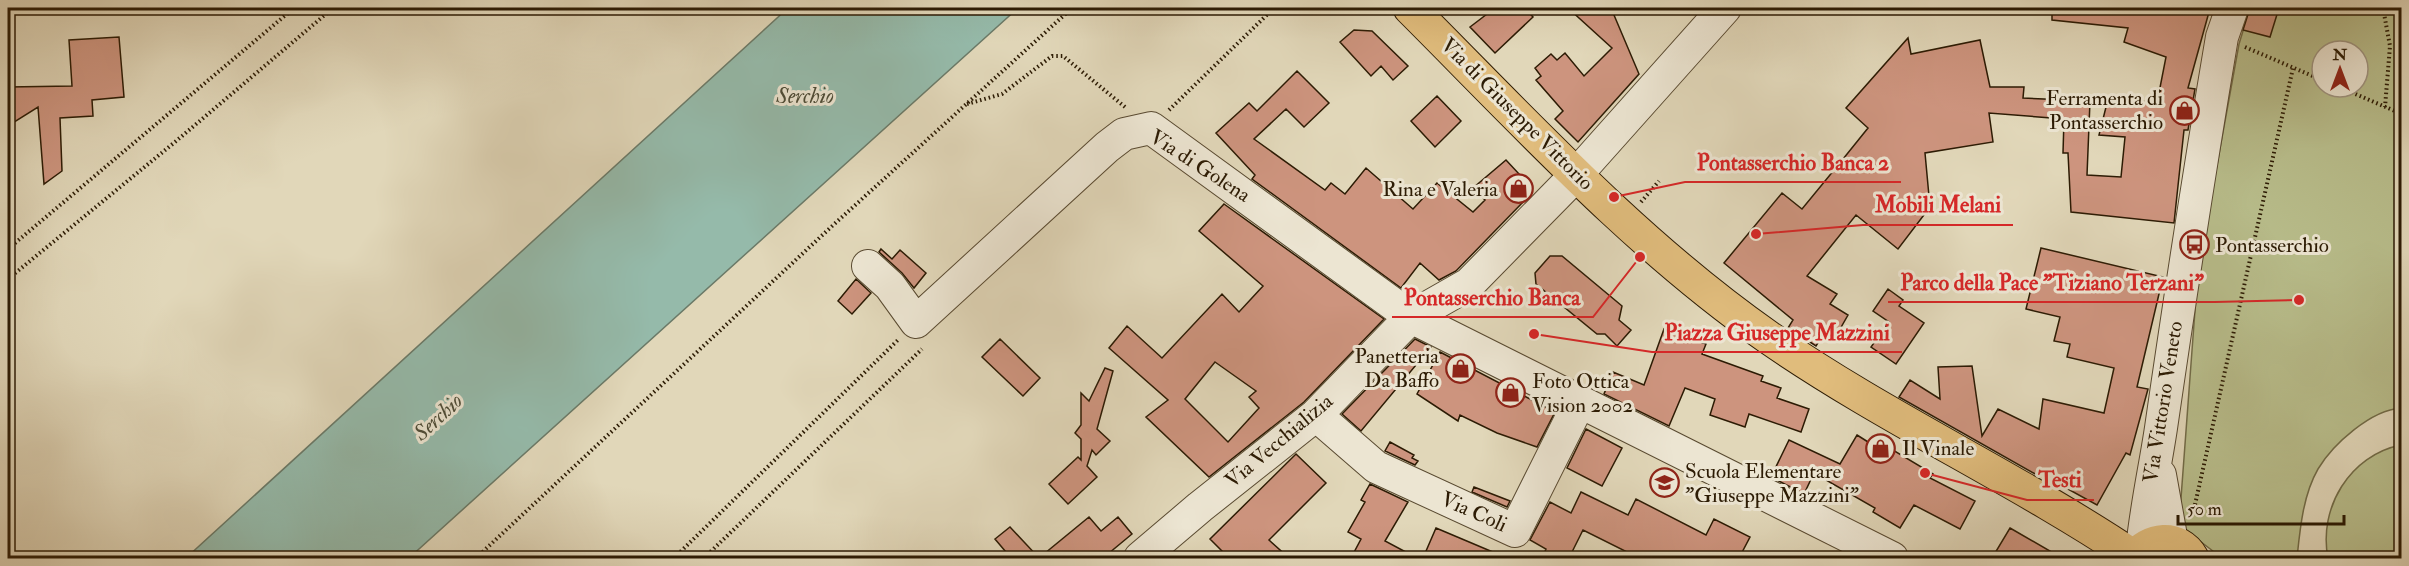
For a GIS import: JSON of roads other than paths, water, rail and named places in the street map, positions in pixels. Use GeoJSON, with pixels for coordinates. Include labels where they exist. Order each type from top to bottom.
{"type":"FeatureCollection","features":[{"type":"Feature","properties":{"kind":"main road","name":"Via di Giuseppe Vittorio"},"geometry":{"type":"LineString","coordinates":[[1423,12],[1576,175],[1662,254],[1768,337],[1816,369],[2087,526],[2165,554]]}},
{"type":"Feature","properties":{"kind":"street","name":"Via Vecchializia"},"geometry":{"type":"LineString","coordinates":[[1140,558],[1316,415],[1411,317],[1470,284],[1576,175],[1725,8]]}},
{"type":"Feature","properties":{"kind":"street","name":"Via Vittorio Veneto"},"geometry":{"type":"LineString","coordinates":[[2165,554],[2146,508],[2157,459],[2184,263],[2222,37],[2232,8]]}},
{"type":"Feature","properties":{"kind":"street","name":"Via di Golena"},"geometry":{"type":"LineString","coordinates":[[868,266],[890,286],[916,322],[1107,147],[1124,134],[1151,128],[1411,317],[1892,558]]}},
{"type":"Feature","properties":{"kind":"street","name":"Via Coli"},"geometry":{"type":"LineString","coordinates":[[1316,415],[1376,467],[1515,531],[1579,402]]}},
{"type":"Feature","properties":{"kind":"water","name":"Serchio"},"geometry":{"type":"Polygon","coordinates":[[[788,8],[1018,8],[409,558],[186,558],[788,8]]]}},
{"type":"Feature","properties":{"kind":"place","name":"Ferramenta di Pontasserchio"},"geometry":{"type":"Point","coordinates":[2184,110]}},
{"type":"Feature","properties":{"kind":"place","name":"Rina e Valeria"},"geometry":{"type":"Point","coordinates":[1519,189]}},
{"type":"Feature","properties":{"kind":"place","name":"Pontasserchio Banca 2"},"geometry":{"type":"Point","coordinates":[1614,197]}},
{"type":"Feature","properties":{"kind":"place","name":"Mobili Melani"},"geometry":{"type":"Point","coordinates":[1756,234]}},
{"type":"Feature","properties":{"kind":"place","name":"Pontasserchio"},"geometry":{"type":"Point","coordinates":[2194,245]}},
{"type":"Feature","properties":{"kind":"place","name":"Pontasserchio Banca"},"geometry":{"type":"Point","coordinates":[1640,257]}},
{"type":"Feature","properties":{"kind":"place","name":"Parco della Pace \"Tiziano Terzani\""},"geometry":{"type":"Point","coordinates":[2299,300]}},
{"type":"Feature","properties":{"kind":"place","name":"Piazza Giuseppe Mazzini"},"geometry":{"type":"Point","coordinates":[1534,334]}},
{"type":"Feature","properties":{"kind":"place","name":"Panetteria Da Baffo"},"geometry":{"type":"Point","coordinates":[1460,368]}},
{"type":"Feature","properties":{"kind":"place","name":"Foto Ottica Vision 2002"},"geometry":{"type":"Point","coordinates":[1511,393]}},
{"type":"Feature","properties":{"kind":"place","name":"Il Vinale"},"geometry":{"type":"Point","coordinates":[1881,448]}},
{"type":"Feature","properties":{"kind":"place","name":"Testi"},"geometry":{"type":"Point","coordinates":[1925,473]}},
{"type":"Feature","properties":{"kind":"place","name":"Scuola Elementare \"Giuseppe Mazzini\""},"geometry":{"type":"Point","coordinates":[1664,483]}}]}
